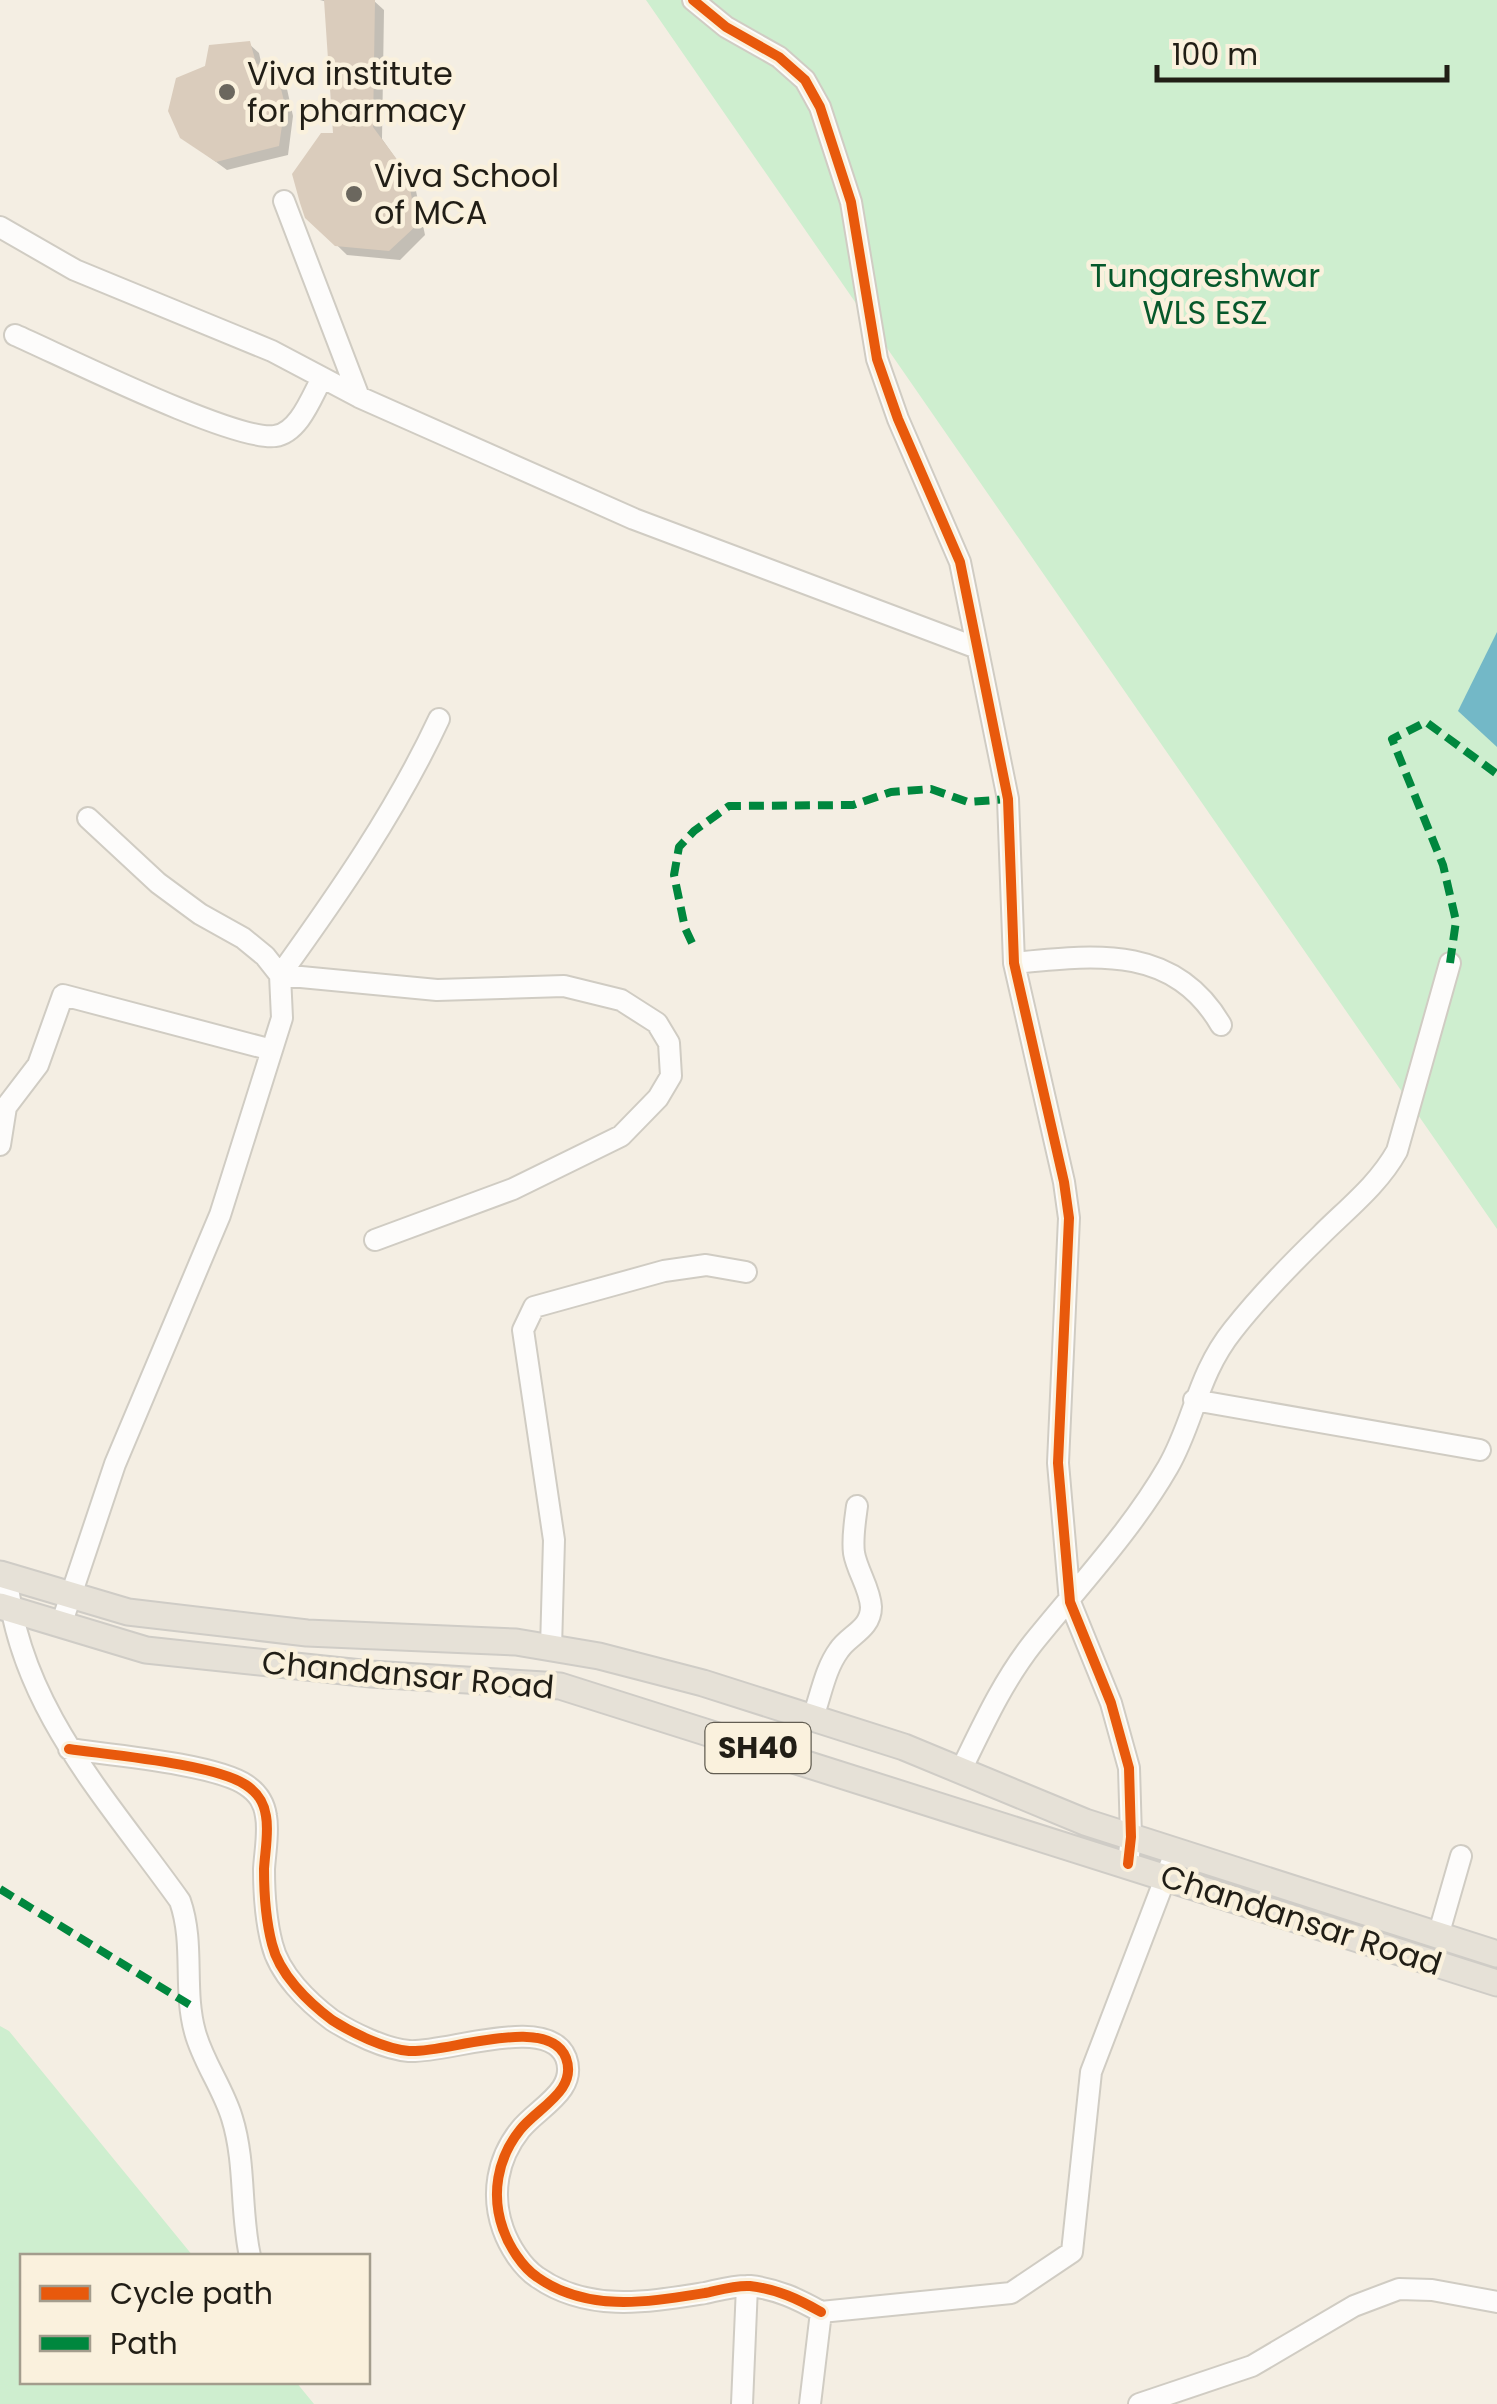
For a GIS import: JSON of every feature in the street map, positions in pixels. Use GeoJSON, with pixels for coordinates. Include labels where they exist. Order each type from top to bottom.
{"type":"FeatureCollection","features":[{"type":"Feature","properties":{"kind":"main road"},"geometry":{"type":"LineString","coordinates":[[4,1575],[128,1612],[308,1633],[516,1642],[599,1656],[814,1717],[962,1768],[1085,1822],[1497,1954]]}},
{"type":"Feature","properties":{"kind":"main road","name":"Chandansar Road"},"geometry":{"type":"LineString","coordinates":[[5,1608],[146,1650],[370,1674],[560,1686],[1497,1983]]}},
{"type":"Feature","properties":{"kind":"street"},"geometry":{"type":"LineString","coordinates":[[693,0],[726,27],[779,57],[804,80],[820,107],[851,202],[877,359],[960,562],[1008,799],[1014,963],[1064,1182],[1068,1218],[1058,1463],[1070,1602],[1110,1704],[1129,1768],[1128,1864]]}},
{"type":"Feature","properties":{"kind":"street"},"geometry":{"type":"LineString","coordinates":[[284,202],[358,397]]}},
{"type":"Feature","properties":{"kind":"street"},"geometry":{"type":"LineString","coordinates":[[0,227],[75,270],[272,352],[358,397],[634,520],[976,648]]}},
{"type":"Feature","properties":{"kind":"street"},"geometry":{"type":"LineString","coordinates":[[16,335],[193,413],[252,434],[276,436],[292,428],[322,378]]}},
{"type":"Feature","properties":{"kind":"street"},"geometry":{"type":"LineString","coordinates":[[280,975],[353,873],[418,766],[439,719]]}},
{"type":"Feature","properties":{"kind":"street"},"geometry":{"type":"LineString","coordinates":[[61,1625],[115,1464],[220,1214],[282,1018],[280,975],[265,956],[158,883],[88,818]]}},
{"type":"Feature","properties":{"kind":"street"},"geometry":{"type":"LineString","coordinates":[[1014,963],[1098,955],[1147,963],[1189,984],[1210,1006],[1220,1025]]}},
{"type":"Feature","properties":{"kind":"street"},"geometry":{"type":"LineString","coordinates":[[962,1768],[1002,1686],[1070,1602],[1166,1470],[1211,1363],[1232,1332],[1319,1236],[1384,1174],[1397,1151],[1450,963]]}},
{"type":"Feature","properties":{"kind":"street"},"geometry":{"type":"LineString","coordinates":[[280,975],[437,990],[564,986],[620,1000],[657,1023],[669,1043],[671,1076],[658,1098],[621,1136],[513,1189],[375,1240]]}},
{"type":"Feature","properties":{"kind":"street"},"geometry":{"type":"LineString","coordinates":[[0,1145],[6,1107],[38,1065],[64,995],[272,1050]]}},
{"type":"Feature","properties":{"kind":"street"},"geometry":{"type":"LineString","coordinates":[[551,1648],[554,1540],[523,1330],[534,1307],[664,1270],[706,1264],[746,1272]]}},
{"type":"Feature","properties":{"kind":"street"},"geometry":{"type":"LineString","coordinates":[[1194,1400],[1480,1450]]}},
{"type":"Feature","properties":{"kind":"street"},"geometry":{"type":"LineString","coordinates":[[814,1717],[831,1661],[868,1619],[867,1590],[854,1556],[857,1506]]}},
{"type":"Feature","properties":{"kind":"street"},"geometry":{"type":"LineString","coordinates":[[4,1575],[5,1608],[38,1691],[69,1749],[180,1902],[187,1920],[195,2034],[233,2120],[250,2254]]}},
{"type":"Feature","properties":{"kind":"street"},"geometry":{"type":"LineString","coordinates":[[69,1749],[215,1773],[243,1783],[260,1797],[266,1816],[264,1873],[272,1946],[293,1984],[333,2020],[404,2051],[434,2052],[521,2035],[547,2040],[559,2048],[566,2057],[565,2084],[519,2130],[498,2172],[494,2204],[509,2244],[536,2277],[586,2301],[644,2302],[747,2286],[792,2296],[820,2312],[1011,2293],[1072,2252],[1091,2072],[1176,1850]]}},
{"type":"Feature","properties":{"kind":"street"},"geometry":{"type":"LineString","coordinates":[[1438,1936],[1460,1856]]}},
{"type":"Feature","properties":{"kind":"street"},"geometry":{"type":"LineString","coordinates":[[742,2404],[747,2286]]}},
{"type":"Feature","properties":{"kind":"street"},"geometry":{"type":"LineString","coordinates":[[1139,2404],[1252,2366],[1354,2306],[1399,2289],[1432,2290],[1497,2302]]}},
{"type":"Feature","properties":{"kind":"street"},"geometry":{"type":"LineString","coordinates":[[810,2404],[820,2312]]}},
{"type":"Feature","properties":{"kind":"green space","name":"Tungareshwar WLS ESZ"},"geometry":{"type":"Polygon","coordinates":[[[646,0],[1497,0],[1497,1229],[646,0]]]}},
{"type":"Feature","properties":{"kind":"green space"},"geometry":{"type":"Polygon","coordinates":[[[0,2026],[9,2031],[191,2254],[20,2254],[20,2384],[298,2384],[314,2404],[0,2404],[0,2026]]]}},
{"type":"Feature","properties":{"kind":"water"},"geometry":{"type":"Polygon","coordinates":[[[1497,632],[1497,747],[1458,711],[1497,632]]]}},
{"type":"Feature","properties":{"kind":"building","name":"Viva School of MCA"},"geometry":{"type":"Polygon","coordinates":[[[324,0],[375,0],[373,127],[407,173],[417,225],[389,251],[335,246],[305,218],[292,174],[321,133],[333,133],[324,0]]]}},
{"type":"Feature","properties":{"kind":"building","name":"Viva institute for pharmacy"},"geometry":{"type":"Polygon","coordinates":[[[250,41],[256,63],[278,77],[285,105],[279,146],[216,162],[180,138],[168,111],[176,78],[205,66],[209,45],[250,41]]]}},
{"type":"Feature","properties":{"kind":"marked path"},"geometry":{"type":"LineString","coordinates":[[1450,963],[1456,921],[1443,865],[1392,739],[1426,722],[1497,774]]}},
{"type":"Feature","properties":{"kind":"marked path"},"geometry":{"type":"LineString","coordinates":[[692,943],[674,875],[679,847],[729,806],[853,805],[891,792],[931,789],[968,802],[1008,799]]}},
{"type":"Feature","properties":{"kind":"marked path"},"geometry":{"type":"LineString","coordinates":[[0,1889],[190,2005]]}},
{"type":"Feature","properties":{"kind":"cycle path"},"geometry":{"type":"LineString","coordinates":[[693,0],[726,27],[779,57],[805,80],[820,107],[851,202],[877,359],[898,419],[960,562],[1008,799],[1014,963],[1069,1218],[1058,1463],[1070,1602],[1111,1703],[1129,1768],[1128,1864]]}},
{"type":"Feature","properties":{"kind":"cycle path"},"geometry":{"type":"LineString","coordinates":[[69,1749],[211,1771],[254,1791],[266,1816],[265,1897],[276,1955],[304,1996],[340,2025],[379,2044],[409,2051],[518,2037],[539,2038],[556,2045],[566,2058],[566,2080],[512,2141],[498,2178],[499,2216],[512,2249],[531,2273],[557,2288],[598,2300],[662,2299],[750,2286],[787,2295],[821,2312]]}},
{"type":"Feature","properties":{"kind":"place","name":"Viva institute for pharmacy"},"geometry":{"type":"Point","coordinates":[227,92]}},
{"type":"Feature","properties":{"kind":"place","name":"Viva School of MCA"},"geometry":{"type":"Point","coordinates":[354,194]}}]}
